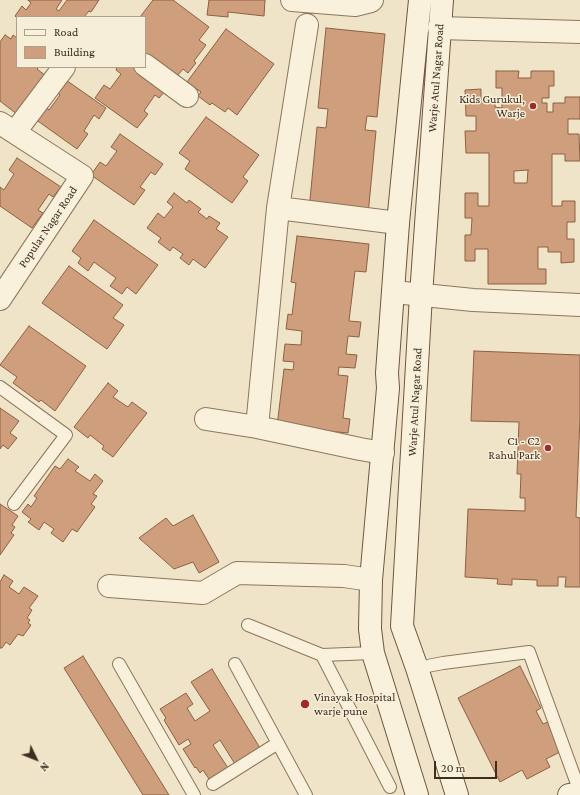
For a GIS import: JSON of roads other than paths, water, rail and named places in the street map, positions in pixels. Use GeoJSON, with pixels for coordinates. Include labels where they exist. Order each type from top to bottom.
{"type":"FeatureCollection","features":[{"type":"Feature","properties":{"kind":"street"},"geometry":{"type":"LineString","coordinates":[[292,0],[356,5],[371,2],[372,0]]}},
{"type":"Feature","properties":{"kind":"street","name":"Warje Atul Nagar Road"},"geometry":{"type":"LineString","coordinates":[[417,795],[373,653],[370,629],[371,580],[383,452],[398,223],[420,0]]}},
{"type":"Feature","properties":{"kind":"street","name":"Warje Atul Nagar Road"},"geometry":{"type":"LineString","coordinates":[[442,0],[421,295],[402,626],[417,668],[457,795]]}},
{"type":"Feature","properties":{"kind":"street"},"geometry":{"type":"LineString","coordinates":[[257,427],[278,208],[307,25]]}},
{"type":"Feature","properties":{"kind":"street"},"geometry":{"type":"LineString","coordinates":[[439,28],[580,32]]}},
{"type":"Feature","properties":{"kind":"street"},"geometry":{"type":"LineString","coordinates":[[146,66],[187,96]]}},
{"type":"Feature","properties":{"kind":"street"},"geometry":{"type":"LineString","coordinates":[[7,127],[63,68]]}},
{"type":"Feature","properties":{"kind":"street","name":"Popular Nagar Road"},"geometry":{"type":"LineString","coordinates":[[0,299],[82,176],[7,127]]}},
{"type":"Feature","properties":{"kind":"street"},"geometry":{"type":"LineString","coordinates":[[278,208],[398,223]]}},
{"type":"Feature","properties":{"kind":"street"},"geometry":{"type":"LineString","coordinates":[[394,292],[473,300],[580,306]]}},
{"type":"Feature","properties":{"kind":"street"},"geometry":{"type":"LineString","coordinates":[[206,419],[257,427],[360,449],[383,452]]}},
{"type":"Feature","properties":{"kind":"street"},"geometry":{"type":"LineString","coordinates":[[109,586],[203,593],[236,573],[344,576],[371,580]]}},
{"type":"Feature","properties":{"kind":"street"},"geometry":{"type":"LineString","coordinates":[[370,629],[402,626]]}},
{"type":"Feature","properties":{"kind":"street"},"geometry":{"type":"LineString","coordinates":[[569,795],[580,792]]}},
{"type":"Feature","properties":{"kind":"lane"},"geometry":{"type":"LineString","coordinates":[[0,387],[66,435],[14,504]]}},
{"type":"Feature","properties":{"kind":"lane"},"geometry":{"type":"LineString","coordinates":[[248,625],[322,655],[373,653]]}},
{"type":"Feature","properties":{"kind":"lane"},"geometry":{"type":"LineString","coordinates":[[417,668],[443,663],[529,652],[580,792]]}},
{"type":"Feature","properties":{"kind":"lane"},"geometry":{"type":"LineString","coordinates":[[322,655],[390,787]]}},
{"type":"Feature","properties":{"kind":"lane"},"geometry":{"type":"LineString","coordinates":[[119,664],[194,795]]}},
{"type":"Feature","properties":{"kind":"lane"},"geometry":{"type":"LineString","coordinates":[[235,664],[306,795]]}},
{"type":"Feature","properties":{"kind":"lane"},"geometry":{"type":"LineString","coordinates":[[213,784],[278,743]]}},
{"type":"Feature","properties":{"kind":"place","name":"Kids Gurukul, Warje"},"geometry":{"type":"Point","coordinates":[533,106]}},
{"type":"Feature","properties":{"kind":"place","name":"C1 - C2 Rahul Park"},"geometry":{"type":"Point","coordinates":[548,448]}},
{"type":"Feature","properties":{"kind":"place","name":"Vinayak Hospital warje pune"},"geometry":{"type":"Point","coordinates":[305,704]}}]}
